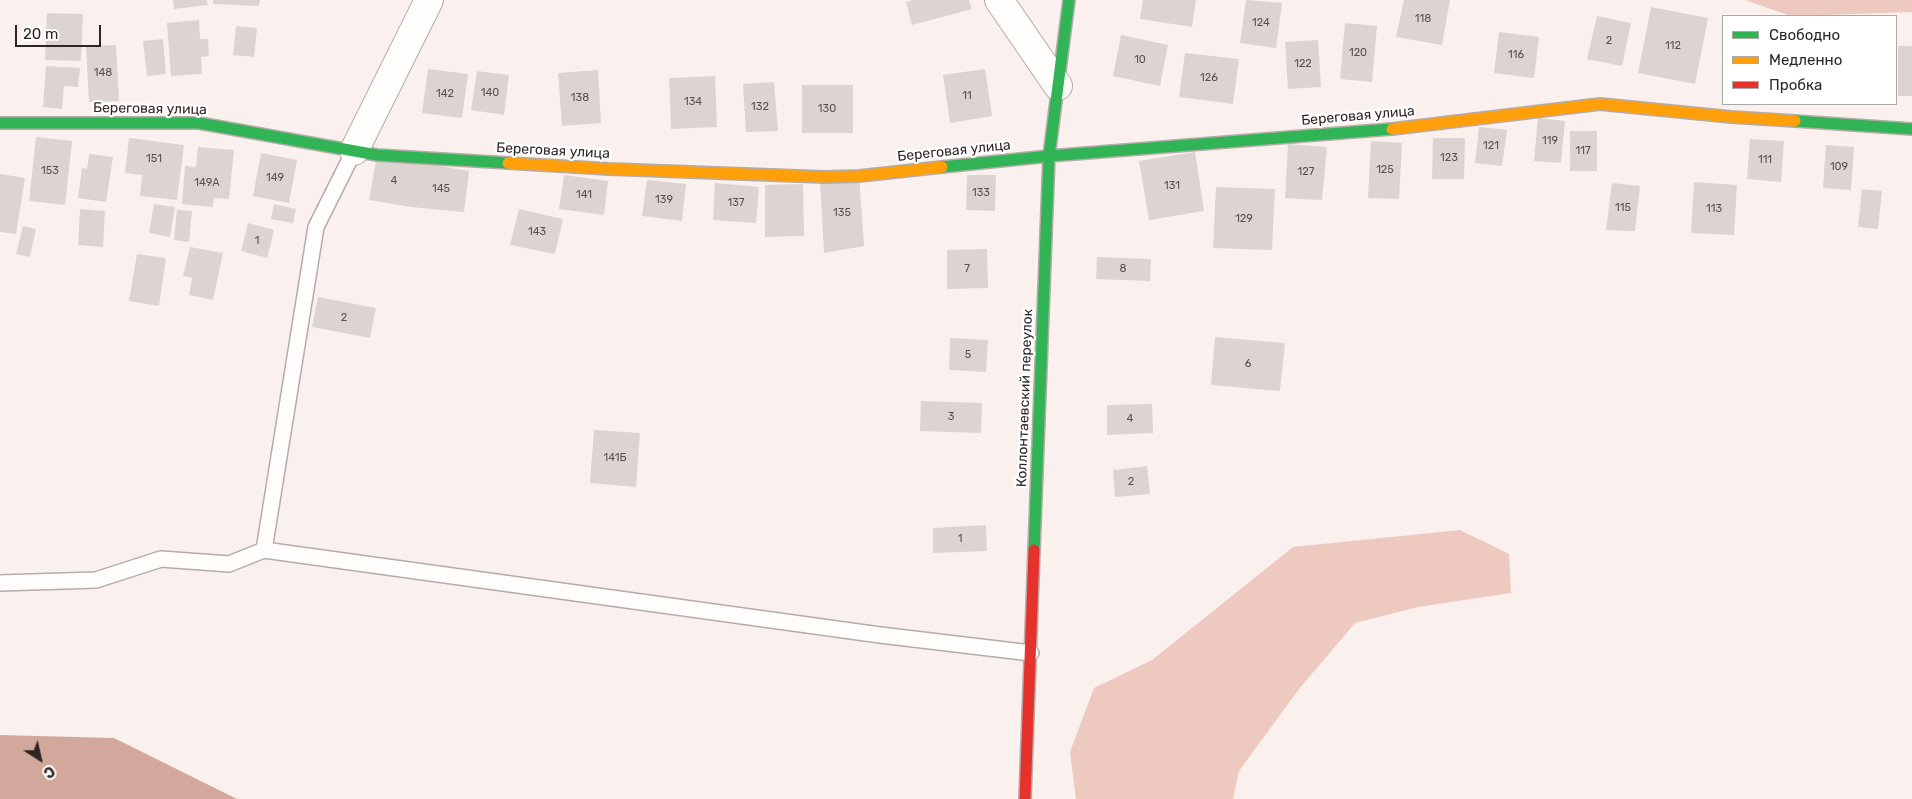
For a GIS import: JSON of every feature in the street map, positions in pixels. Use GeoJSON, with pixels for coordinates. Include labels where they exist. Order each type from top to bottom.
{"type":"FeatureCollection","features":[{"type":"Feature","properties":{"kind":"street"},"geometry":{"type":"LineString","coordinates":[[354,151],[429,0]]}},
{"type":"Feature","properties":{"kind":"street"},"geometry":{"type":"LineString","coordinates":[[999,0],[1058,86]]}},
{"type":"Feature","properties":{"kind":"street","name":"Коллонтаевский переулок"},"geometry":{"type":"LineString","coordinates":[[1025,799],[1049,156],[1069,0]]}},
{"type":"Feature","properties":{"kind":"street","name":"Береговая улица"},"geometry":{"type":"LineString","coordinates":[[0,123],[199,123],[377,155],[600,169],[825,177],[859,176],[1049,156],[1408,128],[1600,104],[1731,117],[1912,129]]}},
{"type":"Feature","properties":{"kind":"lane"},"geometry":{"type":"LineString","coordinates":[[264,550],[316,227],[354,151]]}},
{"type":"Feature","properties":{"kind":"lane"},"geometry":{"type":"LineString","coordinates":[[0,583],[96,580],[161,559],[229,564],[264,550],[880,635],[1031,653]]}},
{"type":"Feature","properties":{"kind":"shaded area"},"geometry":{"type":"Polygon","coordinates":[[[1745,0],[1912,0],[1912,12],[1788,15],[1745,0]]]}},
{"type":"Feature","properties":{"kind":"shaded area"},"geometry":{"type":"Polygon","coordinates":[[[1460,530],[1509,554],[1511,593],[1418,607],[1355,623],[1299,689],[1239,771],[1233,799],[1076,799],[1070,752],[1094,688],[1152,660],[1293,547],[1460,530]]]}},
{"type":"Feature","properties":{"kind":"shaded area"},"geometry":{"type":"Polygon","coordinates":[[[0,735],[114,738],[237,799],[0,799],[0,735]]]}},
{"type":"Feature","properties":{"kind":"building"},"geometry":{"type":"Polygon","coordinates":[[[173,0],[207,0],[208,5],[174,9],[173,0]]]}},
{"type":"Feature","properties":{"kind":"building"},"geometry":{"type":"Polygon","coordinates":[[[213,0],[260,0],[259,6],[213,4],[213,0]]]}},
{"type":"Feature","properties":{"kind":"building"},"geometry":{"type":"Polygon","coordinates":[[[913,0],[969,0],[972,9],[912,25],[906,2],[913,0]]]}},
{"type":"Feature","properties":{"kind":"building"},"geometry":{"type":"Polygon","coordinates":[[[1143,0],[1196,0],[1192,27],[1140,19],[1143,0]]]}},
{"type":"Feature","properties":{"kind":"building"},"geometry":{"type":"Polygon","coordinates":[[[1246,0],[1282,3],[1276,48],[1240,43],[1246,0]]]}},
{"type":"Feature","properties":{"kind":"building"},"geometry":{"type":"Polygon","coordinates":[[[1404,0],[1450,0],[1442,45],[1396,37],[1404,0]]]}},
{"type":"Feature","properties":{"kind":"building"},"geometry":{"type":"Polygon","coordinates":[[[1651,7],[1708,18],[1695,84],[1638,73],[1651,7]]]}},
{"type":"Feature","properties":{"kind":"building"},"geometry":{"type":"Polygon","coordinates":[[[47,13],[83,14],[81,61],[45,60],[47,13]]]}},
{"type":"Feature","properties":{"kind":"building"},"geometry":{"type":"Polygon","coordinates":[[[1597,16],[1631,23],[1622,66],[1587,59],[1597,16]]]}},
{"type":"Feature","properties":{"kind":"building"},"geometry":{"type":"Polygon","coordinates":[[[199,20],[200,39],[208,39],[209,56],[201,57],[202,74],[171,76],[167,23],[199,20]]]}},
{"type":"Feature","properties":{"kind":"building"},"geometry":{"type":"Polygon","coordinates":[[[1345,23],[1377,26],[1372,82],[1340,79],[1345,23]]]}},
{"type":"Feature","properties":{"kind":"building"},"geometry":{"type":"Polygon","coordinates":[[[236,26],[257,28],[254,57],[233,55],[236,26]]]}},
{"type":"Feature","properties":{"kind":"building"},"geometry":{"type":"Polygon","coordinates":[[[1499,32],[1539,37],[1534,78],[1494,73],[1499,32]]]}},
{"type":"Feature","properties":{"kind":"building"},"geometry":{"type":"Polygon","coordinates":[[[1121,35],[1168,45],[1160,86],[1113,76],[1121,35]]]}},
{"type":"Feature","properties":{"kind":"building"},"geometry":{"type":"Polygon","coordinates":[[[163,39],[166,74],[147,76],[143,41],[163,39]]]}},
{"type":"Feature","properties":{"kind":"building"},"geometry":{"type":"Polygon","coordinates":[[[1318,40],[1321,87],[1288,89],[1285,42],[1318,40]]]}},
{"type":"Feature","properties":{"kind":"building"},"geometry":{"type":"Polygon","coordinates":[[[116,45],[119,101],[89,102],[86,46],[116,45]]]}},
{"type":"Feature","properties":{"kind":"building"},"geometry":{"type":"Polygon","coordinates":[[[1898,46],[1912,46],[1912,96],[1898,96],[1898,46]]]}},
{"type":"Feature","properties":{"kind":"building"},"geometry":{"type":"Polygon","coordinates":[[[1185,53],[1239,59],[1233,104],[1179,97],[1185,53]]]}},
{"type":"Feature","properties":{"kind":"building"},"geometry":{"type":"Polygon","coordinates":[[[46,66],[80,68],[78,87],[64,86],[62,109],[43,107],[46,66]]]}},
{"type":"Feature","properties":{"kind":"building"},"geometry":{"type":"Polygon","coordinates":[[[428,69],[468,74],[462,118],[422,113],[428,69]]]}},
{"type":"Feature","properties":{"kind":"building"},"geometry":{"type":"Polygon","coordinates":[[[985,69],[992,116],[950,123],[943,75],[985,69]]]}},
{"type":"Feature","properties":{"kind":"building"},"geometry":{"type":"Polygon","coordinates":[[[598,70],[601,123],[562,126],[558,73],[598,70]]]}},
{"type":"Feature","properties":{"kind":"building"},"geometry":{"type":"Polygon","coordinates":[[[477,71],[509,75],[504,115],[471,110],[477,71]]]}},
{"type":"Feature","properties":{"kind":"building"},"geometry":{"type":"Polygon","coordinates":[[[715,76],[717,127],[671,129],[669,78],[715,76]]]}},
{"type":"Feature","properties":{"kind":"building"},"geometry":{"type":"Polygon","coordinates":[[[774,82],[778,131],[746,132],[743,84],[774,82]]]}},
{"type":"Feature","properties":{"kind":"building"},"geometry":{"type":"Polygon","coordinates":[[[802,85],[853,85],[853,133],[802,133],[802,85]]]}},
{"type":"Feature","properties":{"kind":"building"},"geometry":{"type":"Polygon","coordinates":[[[1538,118],[1565,121],[1561,163],[1534,161],[1538,118]]]}},
{"type":"Feature","properties":{"kind":"building"},"geometry":{"type":"Polygon","coordinates":[[[1479,127],[1507,130],[1502,166],[1475,163],[1479,127]]]}},
{"type":"Feature","properties":{"kind":"building"},"geometry":{"type":"Polygon","coordinates":[[[1570,131],[1597,131],[1597,171],[1570,171],[1570,131]]]}},
{"type":"Feature","properties":{"kind":"building"},"geometry":{"type":"Polygon","coordinates":[[[36,137],[72,141],[65,205],[29,201],[36,137]]]}},
{"type":"Feature","properties":{"kind":"building"},"geometry":{"type":"Polygon","coordinates":[[[129,138],[184,145],[177,200],[140,196],[142,175],[125,173],[129,138]]]}},
{"type":"Feature","properties":{"kind":"building"},"geometry":{"type":"Polygon","coordinates":[[[1433,138],[1465,138],[1464,179],[1432,179],[1433,138]]]}},
{"type":"Feature","properties":{"kind":"building"},"geometry":{"type":"Polygon","coordinates":[[[1750,139],[1784,141],[1781,182],[1747,179],[1750,139]]]}},
{"type":"Feature","properties":{"kind":"building"},"geometry":{"type":"Polygon","coordinates":[[[1371,141],[1402,143],[1399,199],[1368,198],[1371,141]]]}},
{"type":"Feature","properties":{"kind":"building"},"geometry":{"type":"Polygon","coordinates":[[[1288,144],[1327,147],[1322,200],[1285,198],[1288,144]]]}},
{"type":"Feature","properties":{"kind":"building"},"geometry":{"type":"Polygon","coordinates":[[[1826,145],[1854,147],[1851,190],[1823,188],[1826,145]]]}},
{"type":"Feature","properties":{"kind":"building"},"geometry":{"type":"Polygon","coordinates":[[[198,147],[234,150],[229,199],[214,198],[213,207],[182,204],[185,166],[196,167],[198,147]]]}},
{"type":"Feature","properties":{"kind":"building"},"geometry":{"type":"Polygon","coordinates":[[[1195,152],[1204,211],[1149,220],[1139,161],[1195,152]]]}},
{"type":"Feature","properties":{"kind":"building"},"geometry":{"type":"Polygon","coordinates":[[[261,153],[297,160],[289,203],[253,196],[261,153]]]}},
{"type":"Feature","properties":{"kind":"building"},"geometry":{"type":"Polygon","coordinates":[[[89,154],[113,157],[106,202],[78,198],[82,168],[87,169],[89,154]]]}},
{"type":"Feature","properties":{"kind":"building"},"geometry":{"type":"Polygon","coordinates":[[[377,155],[469,171],[464,212],[411,207],[369,200],[377,155]]]}},
{"type":"Feature","properties":{"kind":"building"},"geometry":{"type":"Polygon","coordinates":[[[0,174],[25,178],[16,234],[0,232],[0,174]]]}},
{"type":"Feature","properties":{"kind":"building"},"geometry":{"type":"Polygon","coordinates":[[[564,175],[608,181],[604,215],[559,209],[564,175]]]}},
{"type":"Feature","properties":{"kind":"building"},"geometry":{"type":"Polygon","coordinates":[[[967,175],[996,175],[995,211],[966,210],[967,175]]]}},
{"type":"Feature","properties":{"kind":"building"},"geometry":{"type":"Polygon","coordinates":[[[859,176],[864,246],[824,253],[820,181],[859,176]]]}},
{"type":"Feature","properties":{"kind":"building"},"geometry":{"type":"Polygon","coordinates":[[[647,180],[686,184],[682,221],[642,216],[647,180]]]}},
{"type":"Feature","properties":{"kind":"building"},"geometry":{"type":"Polygon","coordinates":[[[1694,182],[1737,185],[1734,235],[1691,233],[1694,182]]]}},
{"type":"Feature","properties":{"kind":"building"},"geometry":{"type":"Polygon","coordinates":[[[715,183],[759,187],[756,223],[713,220],[715,183]]]}},
{"type":"Feature","properties":{"kind":"building"},"geometry":{"type":"Polygon","coordinates":[[[1612,183],[1640,186],[1635,231],[1606,230],[1612,183]]]}},
{"type":"Feature","properties":{"kind":"building"},"geometry":{"type":"Polygon","coordinates":[[[803,184],[804,236],[765,237],[765,185],[803,184]]]}},
{"type":"Feature","properties":{"kind":"building"},"geometry":{"type":"Polygon","coordinates":[[[1216,187],[1275,189],[1272,250],[1213,248],[1216,187]]]}},
{"type":"Feature","properties":{"kind":"building"},"geometry":{"type":"Polygon","coordinates":[[[1862,189],[1882,191],[1878,229],[1858,227],[1862,189]]]}},
{"type":"Feature","properties":{"kind":"building"},"geometry":{"type":"Polygon","coordinates":[[[154,204],[175,207],[170,237],[149,233],[154,204]]]}},
{"type":"Feature","properties":{"kind":"building"},"geometry":{"type":"Polygon","coordinates":[[[274,204],[296,209],[293,223],[271,219],[274,204]]]}},
{"type":"Feature","properties":{"kind":"building"},"geometry":{"type":"Polygon","coordinates":[[[80,209],[105,211],[103,247],[78,245],[80,209]]]}},
{"type":"Feature","properties":{"kind":"building"},"geometry":{"type":"Polygon","coordinates":[[[519,209],[563,219],[555,254],[510,245],[519,209]]]}},
{"type":"Feature","properties":{"kind":"building"},"geometry":{"type":"Polygon","coordinates":[[[177,210],[192,211],[189,242],[174,240],[177,210]]]}},
{"type":"Feature","properties":{"kind":"building"},"geometry":{"type":"Polygon","coordinates":[[[248,223],[274,230],[267,258],[241,251],[248,223]]]}},
{"type":"Feature","properties":{"kind":"building"},"geometry":{"type":"Polygon","coordinates":[[[23,226],[36,229],[30,257],[16,254],[23,226]]]}},
{"type":"Feature","properties":{"kind":"building"},"geometry":{"type":"Polygon","coordinates":[[[190,247],[223,253],[213,300],[189,295],[192,278],[183,276],[190,247]]]}},
{"type":"Feature","properties":{"kind":"building"},"geometry":{"type":"Polygon","coordinates":[[[987,249],[988,288],[947,289],[947,250],[987,249]]]}},
{"type":"Feature","properties":{"kind":"building"},"geometry":{"type":"Polygon","coordinates":[[[137,254],[166,258],[159,306],[129,301],[137,254]]]}},
{"type":"Feature","properties":{"kind":"building"},"geometry":{"type":"Polygon","coordinates":[[[1097,257],[1151,259],[1150,281],[1096,279],[1097,257]]]}},
{"type":"Feature","properties":{"kind":"building"},"geometry":{"type":"Polygon","coordinates":[[[318,297],[376,308],[370,338],[312,327],[318,297]]]}},
{"type":"Feature","properties":{"kind":"building"},"geometry":{"type":"Polygon","coordinates":[[[1215,337],[1285,343],[1280,391],[1211,385],[1215,337]]]}},
{"type":"Feature","properties":{"kind":"building"},"geometry":{"type":"Polygon","coordinates":[[[950,338],[988,340],[986,372],[949,370],[950,338]]]}},
{"type":"Feature","properties":{"kind":"building"},"geometry":{"type":"Polygon","coordinates":[[[921,401],[982,403],[981,433],[920,431],[921,401]]]}},
{"type":"Feature","properties":{"kind":"building"},"geometry":{"type":"Polygon","coordinates":[[[1152,404],[1153,433],[1107,435],[1107,405],[1152,404]]]}},
{"type":"Feature","properties":{"kind":"building"},"geometry":{"type":"Polygon","coordinates":[[[594,430],[640,433],[636,487],[590,483],[594,430]]]}},
{"type":"Feature","properties":{"kind":"building"},"geometry":{"type":"Polygon","coordinates":[[[1147,466],[1150,494],[1115,497],[1113,470],[1147,466]]]}},
{"type":"Feature","properties":{"kind":"building"},"geometry":{"type":"Polygon","coordinates":[[[986,525],[987,551],[933,553],[933,528],[986,525]]]}},
{"type":"Feature","properties":{"kind":"traffic: fast"},"geometry":{"type":"LineString","coordinates":[[1034,550],[1049,156],[1069,0]]}},
{"type":"Feature","properties":{"kind":"traffic: fast"},"geometry":{"type":"LineString","coordinates":[[1795,121],[1912,129]]}},
{"type":"Feature","properties":{"kind":"traffic: fast"},"geometry":{"type":"LineString","coordinates":[[0,123],[199,123],[377,155],[508,163]]}},
{"type":"Feature","properties":{"kind":"traffic: fast"},"geometry":{"type":"LineString","coordinates":[[942,167],[1049,156],[1392,129]]}},
{"type":"Feature","properties":{"kind":"traffic: slow"},"geometry":{"type":"LineString","coordinates":[[1392,129],[1600,104],[1731,117],[1795,121]]}},
{"type":"Feature","properties":{"kind":"traffic: slow"},"geometry":{"type":"LineString","coordinates":[[508,163],[609,169],[825,177],[859,176],[942,167]]}},
{"type":"Feature","properties":{"kind":"traffic: jam"},"geometry":{"type":"LineString","coordinates":[[1025,799],[1034,550]]}}]}
